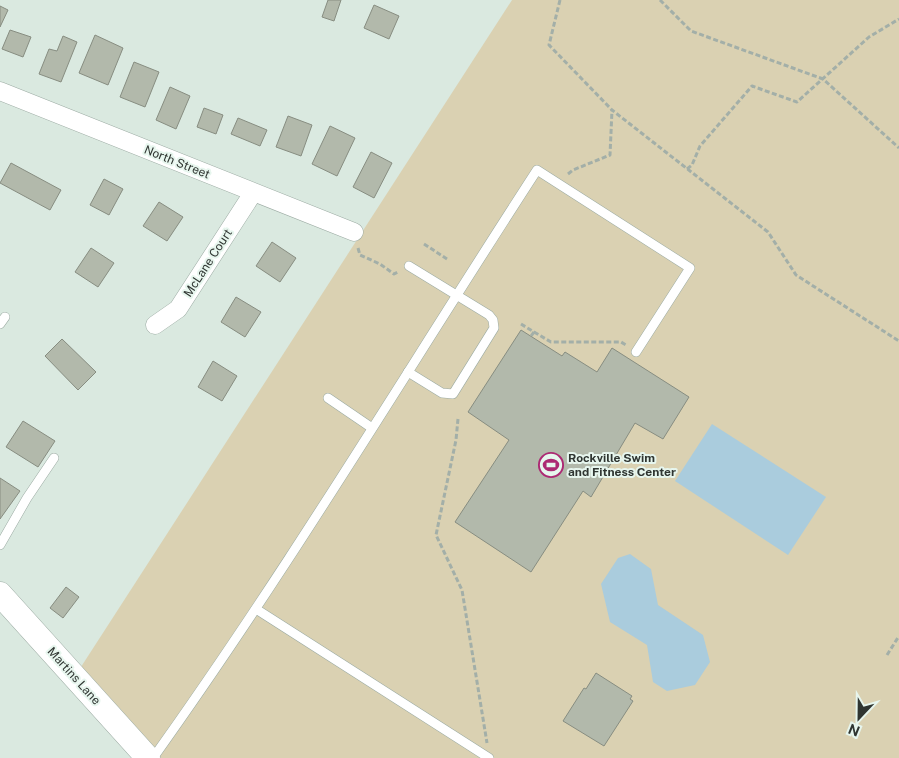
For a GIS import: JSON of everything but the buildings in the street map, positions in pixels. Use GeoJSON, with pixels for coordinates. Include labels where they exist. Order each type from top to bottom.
{"type":"FeatureCollection","features":[{"type":"Feature","properties":{"kind":"street","name":"North Street"},"geometry":{"type":"LineString","coordinates":[[0,91],[354,232]]}},
{"type":"Feature","properties":{"kind":"street","name":"McLane Court"},"geometry":{"type":"LineString","coordinates":[[155,325],[178,308],[253,193]]}},
{"type":"Feature","properties":{"kind":"street","name":"Martins Lane"},"geometry":{"type":"LineString","coordinates":[[0,594],[148,758]]}},
{"type":"Feature","properties":{"kind":"lane"},"geometry":{"type":"LineString","coordinates":[[153,758],[295,552],[456,294],[537,170],[690,268],[637,352]]}},
{"type":"Feature","properties":{"kind":"lane"},"geometry":{"type":"LineString","coordinates":[[408,372],[442,393],[453,394],[494,328],[493,320],[488,315],[409,266]]}},
{"type":"Feature","properties":{"kind":"lane"},"geometry":{"type":"LineString","coordinates":[[328,398],[372,428]]}},
{"type":"Feature","properties":{"kind":"lane"},"geometry":{"type":"LineString","coordinates":[[0,545],[27,498],[54,458]]}},
{"type":"Feature","properties":{"kind":"lane"},"geometry":{"type":"LineString","coordinates":[[256,608],[489,753]]}},
{"type":"Feature","properties":{"kind":"path"},"geometry":{"type":"LineString","coordinates":[[560,0],[550,45],[612,110],[768,232],[796,275],[899,342]]}},
{"type":"Feature","properties":{"kind":"path"},"geometry":{"type":"LineString","coordinates":[[660,0],[691,31],[823,79],[899,148]]}},
{"type":"Feature","properties":{"kind":"path"},"geometry":{"type":"LineString","coordinates":[[687,169],[692,165],[700,146],[752,86],[797,102],[869,37],[899,19]]}},
{"type":"Feature","properties":{"kind":"path"},"geometry":{"type":"LineString","coordinates":[[566,176],[573,170],[610,155],[612,110]]}},
{"type":"Feature","properties":{"kind":"path"},"geometry":{"type":"LineString","coordinates":[[354,232],[360,255],[380,264],[394,274],[409,266]]}},
{"type":"Feature","properties":{"kind":"path"},"geometry":{"type":"LineString","coordinates":[[424,244],[448,259]]}},
{"type":"Feature","properties":{"kind":"path"},"geometry":{"type":"LineString","coordinates":[[521,324],[532,334],[551,342],[621,342],[637,352]]}},
{"type":"Feature","properties":{"kind":"path"},"geometry":{"type":"LineString","coordinates":[[458,419],[456,440],[436,534],[462,590],[489,753]]}},
{"type":"Feature","properties":{"kind":"path"},"geometry":{"type":"LineString","coordinates":[[887,654],[899,636]]}},
{"type":"Feature","properties":{"kind":"shaded area"},"geometry":{"type":"Polygon","coordinates":[[[512,0],[899,0],[899,758],[161,758],[79,670],[512,0]]]}},
{"type":"Feature","properties":{"kind":"water"},"geometry":{"type":"Polygon","coordinates":[[[712,424],[826,497],[788,555],[675,481],[712,424]]]}},
{"type":"Feature","properties":{"kind":"water"},"geometry":{"type":"Polygon","coordinates":[[[630,554],[651,569],[658,605],[703,635],[710,662],[695,685],[667,691],[653,682],[647,645],[610,622],[601,584],[618,558],[630,554]]]}},
{"type":"Feature","properties":{"kind":"place","name":"Rockville Swim and Fitness Center"},"geometry":{"type":"Point","coordinates":[551,465]}}]}
